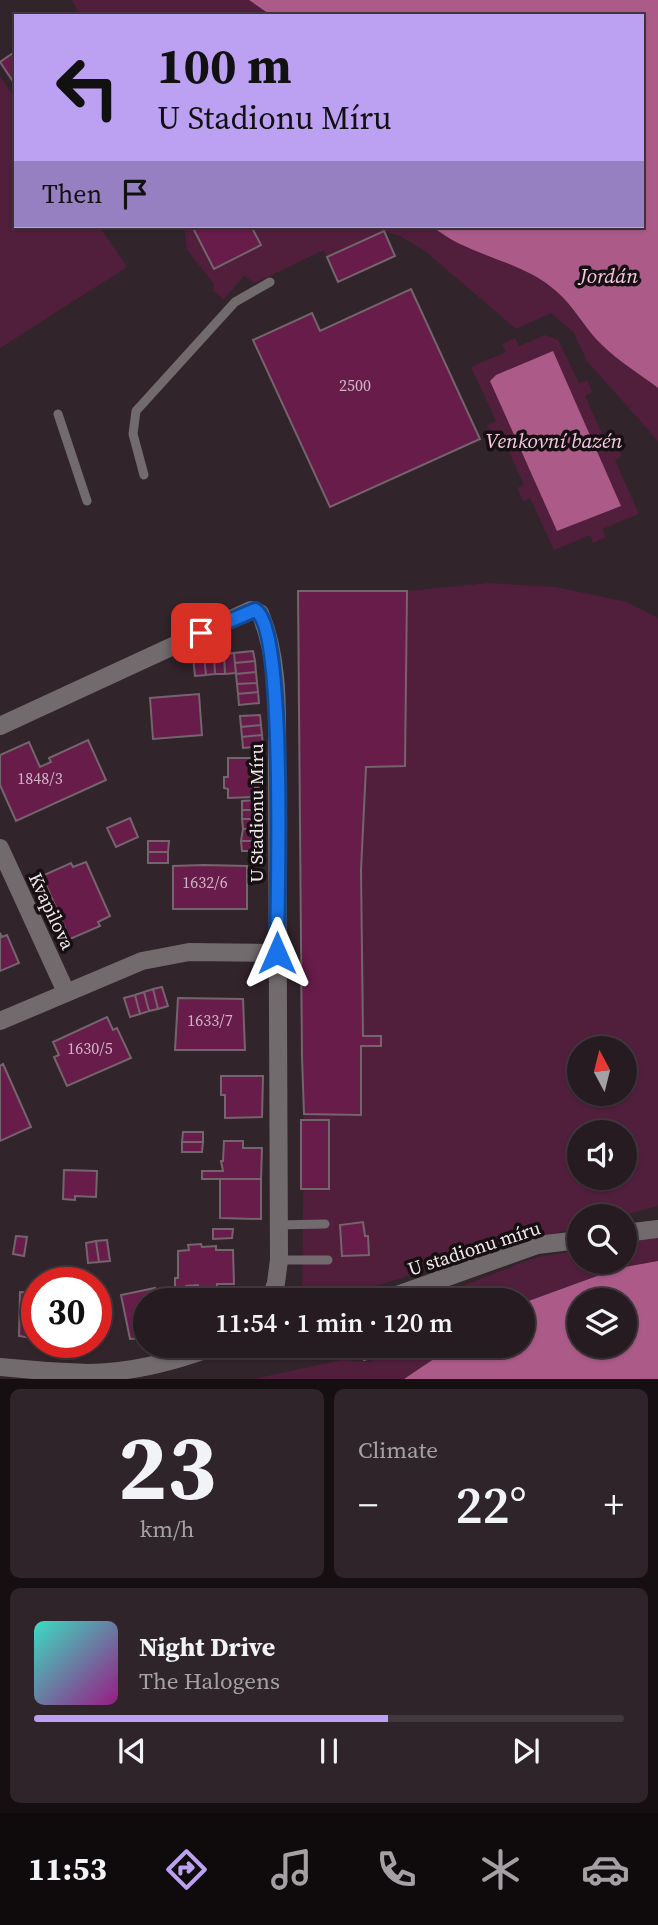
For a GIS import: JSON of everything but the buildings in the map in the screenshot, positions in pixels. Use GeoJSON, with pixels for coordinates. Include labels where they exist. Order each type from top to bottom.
{"type":"FeatureCollection","features":[{"type":"Feature","properties":{"kind":"street","name":"U Stadionu Míru"},"geometry":{"type":"LineString","coordinates":[[0,726],[251,610],[259,612],[271,648],[277,712],[279,1260],[274,1288]]}},
{"type":"Feature","properties":{"kind":"street","name":"Kvapilova"},"geometry":{"type":"LineString","coordinates":[[0,848],[66,992]]}},
{"type":"Feature","properties":{"kind":"street"},"geometry":{"type":"LineString","coordinates":[[0,1021],[142,961],[188,952],[277,953]]}},
{"type":"Feature","properties":{"kind":"street"},"geometry":{"type":"LineString","coordinates":[[637,1232],[658,1229]]}},
{"type":"Feature","properties":{"kind":"street","name":"U stadionu míru"},"geometry":{"type":"LineString","coordinates":[[417,1288],[537,1245],[567,1241]]}},
{"type":"Feature","properties":{"kind":"street"},"geometry":{"type":"LineString","coordinates":[[10,1372],[90,1373],[136,1368],[179,1358]]}},
{"type":"Feature","properties":{"kind":"lane"},"geometry":{"type":"LineString","coordinates":[[144,475],[133,434],[136,411],[235,302],[270,282]]}},
{"type":"Feature","properties":{"kind":"lane"},"geometry":{"type":"LineString","coordinates":[[58,414],[87,501]]}},
{"type":"Feature","properties":{"kind":"lane"},"geometry":{"type":"LineString","coordinates":[[278,1225],[325,1224]]}},
{"type":"Feature","properties":{"kind":"lane"},"geometry":{"type":"LineString","coordinates":[[279,1260],[328,1260]]}},
{"type":"Feature","properties":{"kind":"shaded area"},"geometry":{"type":"Polygon","coordinates":[[[72,0],[249,0],[269,14],[79,14],[72,0]]]}},
{"type":"Feature","properties":{"kind":"shaded area"},"geometry":{"type":"Polygon","coordinates":[[[0,76],[14,97],[14,228],[100,228],[127,267],[0,348],[0,76]]]}},
{"type":"Feature","properties":{"kind":"shaded area"},"geometry":{"type":"Polygon","coordinates":[[[184,228],[435,228],[462,245],[542,280],[574,310],[602,345],[658,388],[658,441],[587,361],[574,333],[551,313],[516,329],[426,252],[400,236],[384,231],[327,257],[324,250],[255,283],[244,276],[224,299],[213,291],[214,284],[187,250],[184,228]]]}},
{"type":"Feature","properties":{"kind":"shaded area","name":"Venkovní bazén"},"geometry":{"type":"Polygon","coordinates":[[[545,335],[558,340],[579,383],[587,380],[592,392],[585,396],[608,447],[616,444],[622,456],[615,460],[639,514],[602,529],[606,537],[593,543],[590,535],[554,550],[530,498],[523,501],[517,488],[524,485],[501,434],[493,437],[487,425],[496,421],[471,367],[506,352],[502,344],[515,338],[519,346],[545,335]]]}},
{"type":"Feature","properties":{"kind":"shaded area"},"geometry":{"type":"Polygon","coordinates":[[[489,583],[556,587],[626,602],[658,618],[658,1206],[637,1212],[637,1204],[567,1204],[567,1230],[368,1288],[302,1288],[304,1114],[361,592],[407,591],[489,583]]]}},
{"type":"Feature","properties":{"kind":"shaded area"},"geometry":{"type":"Polygon","coordinates":[[[658,1236],[658,1261],[637,1265],[637,1240],[658,1236]]]}},
{"type":"Feature","properties":{"kind":"shaded area"},"geometry":{"type":"Polygon","coordinates":[[[567,1252],[567,1274],[603,1274],[535,1299],[535,1288],[457,1288],[534,1258],[567,1252]]]}},
{"type":"Feature","properties":{"kind":"shaded area"},"geometry":{"type":"Polygon","coordinates":[[[376,1358],[435,1358],[404,1379],[254,1379],[341,1360],[370,1362],[376,1358]]]}},
{"type":"Feature","properties":{"kind":"water","name":"Jordán"},"geometry":{"type":"Polygon","coordinates":[[[249,0],[658,0],[658,388],[608,351],[562,297],[542,280],[462,245],[435,228],[644,228],[644,14],[269,14],[249,0]]]}},
{"type":"Feature","properties":{"kind":"water","name":"Venkovní bazén"},"geometry":{"type":"Polygon","coordinates":[[[553,351],[621,506],[557,531],[490,381],[496,375],[553,351]]]}},
{"type":"Feature","properties":{"kind":"water"},"geometry":{"type":"Polygon","coordinates":[[[658,1261],[658,1379],[404,1379],[435,1358],[535,1358],[535,1299],[603,1274],[637,1274],[637,1265],[658,1261]]]}},
{"type":"Feature","properties":{"kind":"route"},"geometry":{"type":"LineString","coordinates":[[201,633],[255,610],[260,613],[271,648],[277,712],[277,953]]}}]}
